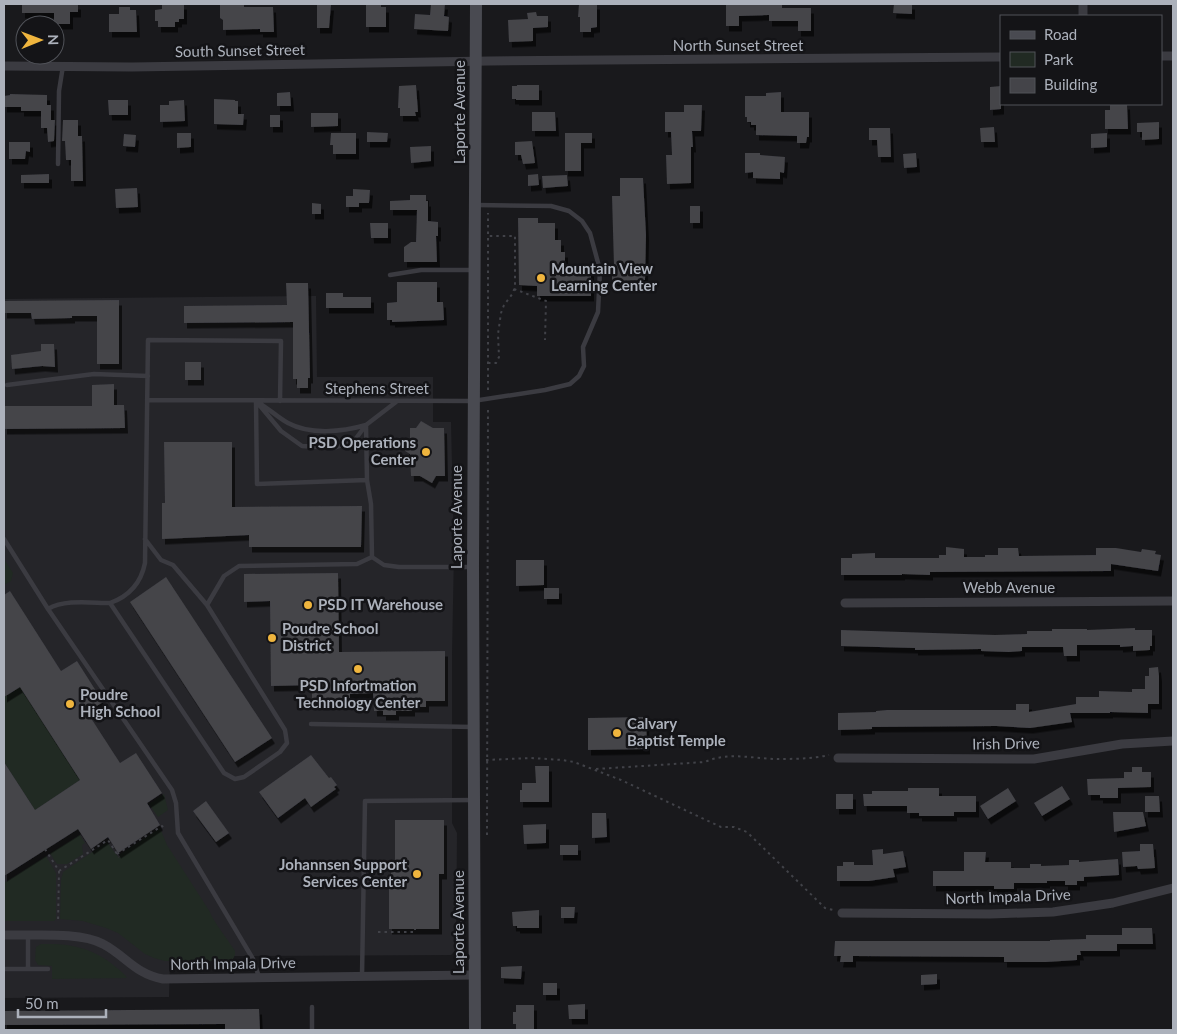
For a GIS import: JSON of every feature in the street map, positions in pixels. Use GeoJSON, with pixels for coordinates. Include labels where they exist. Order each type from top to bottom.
{"type":"FeatureCollection","features":[{"type":"Feature","properties":{"kind":"street","name":"Laporte Avenue"},"geometry":{"type":"LineString","coordinates":[[476,4],[473,567],[476,1030]]}},
{"type":"Feature","properties":{"kind":"street","name":"North Sunset Street"},"geometry":{"type":"LineString","coordinates":[[476,62],[1000,57]]}},
{"type":"Feature","properties":{"kind":"street","name":"South Sunset Street"},"geometry":{"type":"LineString","coordinates":[[4,66],[476,62]]}},
{"type":"Feature","properties":{"kind":"street","name":"Webb Avenue"},"geometry":{"type":"LineString","coordinates":[[845,602],[1173,601]]}},
{"type":"Feature","properties":{"kind":"street","name":"Irish Drive"},"geometry":{"type":"LineString","coordinates":[[838,758],[1034,759],[1143,741],[1173,741]]}},
{"type":"Feature","properties":{"kind":"street","name":"North Impala Drive"},"geometry":{"type":"LineString","coordinates":[[842,913],[990,914],[1053,912],[1113,903],[1173,888]]}},
{"type":"Feature","properties":{"kind":"street","name":"North Impala Drive"},"geometry":{"type":"LineString","coordinates":[[4,935],[88,938],[103,943],[140,972],[157,978],[475,975]]}},
{"type":"Feature","properties":{"kind":"lane"},"geometry":{"type":"LineString","coordinates":[[58,164],[59,91],[63,66]]}},
{"type":"Feature","properties":{"kind":"lane","name":"Stephens Street"},"geometry":{"type":"LineString","coordinates":[[147,400],[474,401],[545,390],[570,384],[579,376],[584,366],[583,348],[598,312],[600,270],[590,233],[582,221],[569,211],[551,206],[475,205]]}},
{"type":"Feature","properties":{"kind":"lane"},"geometry":{"type":"LineString","coordinates":[[390,274],[422,270],[474,270]]}},
{"type":"Feature","properties":{"kind":"lane"},"geometry":{"type":"LineString","coordinates":[[48,608],[70,603],[110,604],[121,599],[134,588],[143,575],[148,340],[281,341],[280,401]]}},
{"type":"Feature","properties":{"kind":"lane"},"geometry":{"type":"LineString","coordinates":[[7,385],[94,374],[148,376]]}},
{"type":"Feature","properties":{"kind":"lane"},"geometry":{"type":"LineString","coordinates":[[256,401],[288,423],[308,430],[350,430],[366,425]]}},
{"type":"Feature","properties":{"kind":"lane"},"geometry":{"type":"LineString","coordinates":[[256,401],[281,431],[302,446],[334,448],[354,441],[366,425],[397,401]]}},
{"type":"Feature","properties":{"kind":"lane"},"geometry":{"type":"LineString","coordinates":[[256,401],[256,484],[367,480]]}},
{"type":"Feature","properties":{"kind":"lane"},"geometry":{"type":"LineString","coordinates":[[366,425],[372,557]]}},
{"type":"Feature","properties":{"kind":"lane"},"geometry":{"type":"LineString","coordinates":[[4,539],[48,608],[172,790],[176,803],[178,832],[253,959],[260,978]]}},
{"type":"Feature","properties":{"kind":"lane"},"geometry":{"type":"LineString","coordinates":[[110,604],[224,773],[235,779],[244,777],[280,752],[287,743],[285,730],[207,605],[174,565],[161,560],[145,539]]}},
{"type":"Feature","properties":{"kind":"lane"},"geometry":{"type":"LineString","coordinates":[[207,605],[224,576],[239,566],[357,564],[372,557]]}},
{"type":"Feature","properties":{"kind":"lane"},"geometry":{"type":"LineString","coordinates":[[372,557],[384,565],[399,568],[473,567]]}},
{"type":"Feature","properties":{"kind":"lane"},"geometry":{"type":"LineString","coordinates":[[311,724],[474,727]]}},
{"type":"Feature","properties":{"kind":"lane"},"geometry":{"type":"LineString","coordinates":[[362,976],[365,801],[474,800]]}},
{"type":"Feature","properties":{"kind":"lane"},"geometry":{"type":"LineString","coordinates":[[28,936],[28,969]]}},
{"type":"Feature","properties":{"kind":"lane"},"geometry":{"type":"LineString","coordinates":[[4,969],[48,970]]}},
{"type":"Feature","properties":{"kind":"lane"},"geometry":{"type":"LineString","coordinates":[[312,1007],[312,1030]]}},
{"type":"Feature","properties":{"kind":"path"},"geometry":{"type":"LineString","coordinates":[[487,836],[488,205]]}},
{"type":"Feature","properties":{"kind":"path"},"geometry":{"type":"LineString","coordinates":[[487,363],[496,363],[499,357],[498,334],[501,313],[504,304],[514,289],[515,236],[488,236]]}},
{"type":"Feature","properties":{"kind":"path"},"geometry":{"type":"LineString","coordinates":[[514,289],[546,301],[545,340]]}},
{"type":"Feature","properties":{"kind":"path"},"geometry":{"type":"LineString","coordinates":[[593,769],[705,762],[716,757],[810,758],[834,754],[838,758]]}},
{"type":"Feature","properties":{"kind":"path"},"geometry":{"type":"LineString","coordinates":[[474,760],[531,758],[562,760],[621,780],[721,827],[734,827],[747,832],[825,908],[842,913]]}},
{"type":"Feature","properties":{"kind":"path"},"geometry":{"type":"LineString","coordinates":[[59,871],[108,840],[118,856],[162,826],[164,828]]}},
{"type":"Feature","properties":{"kind":"path"},"geometry":{"type":"LineString","coordinates":[[45,850],[59,871],[58,923]]}},
{"type":"Feature","properties":{"kind":"path"},"geometry":{"type":"LineString","coordinates":[[378,932],[415,932],[415,928]]}},
{"type":"Feature","properties":{"kind":"shaded area","name":"Poudre School District"},"geometry":{"type":"Polygon","coordinates":[[[316,296],[317,377],[433,377],[433,422],[451,422],[454,552],[452,823],[457,833],[456,950],[451,955],[234,956],[232,960],[170,961],[169,997],[4,998],[4,299],[316,296]]]}},
{"type":"Feature","properties":{"kind":"green space"},"geometry":{"type":"Polygon","coordinates":[[[4,559],[13,573],[11,581],[4,585],[4,559]]]}},
{"type":"Feature","properties":{"kind":"green space"},"geometry":{"type":"Polygon","coordinates":[[[20,687],[80,780],[35,810],[4,762],[4,697],[20,687]]]}},
{"type":"Feature","properties":{"kind":"green space"},"geometry":{"type":"Polygon","coordinates":[[[164,794],[168,810],[158,817],[149,804],[164,794]]]}},
{"type":"Feature","properties":{"kind":"green space"},"geometry":{"type":"Polygon","coordinates":[[[160,828],[167,845],[235,951],[232,961],[165,961],[145,954],[118,933],[106,928],[83,921],[60,919],[63,872],[107,842],[119,858],[119,855],[160,828]]]}},
{"type":"Feature","properties":{"kind":"green space"},"geometry":{"type":"Polygon","coordinates":[[[80,835],[85,843],[82,845],[83,854],[67,864],[57,864],[50,853],[80,835]]]}},
{"type":"Feature","properties":{"kind":"green space"},"geometry":{"type":"Polygon","coordinates":[[[46,856],[56,873],[56,919],[54,921],[4,921],[4,883],[46,856]]]}},
{"type":"Feature","properties":{"kind":"green space"},"geometry":{"type":"Polygon","coordinates":[[[41,944],[66,945],[87,950],[106,959],[127,978],[52,979],[52,966],[38,965],[35,960],[36,947],[41,944]]]}},
{"type":"Feature","properties":{"kind":"building"},"geometry":{"type":"Polygon","coordinates":[[[22,4],[78,4],[78,12],[70,12],[70,24],[65,24],[65,15],[22,13],[22,4]]]}},
{"type":"Feature","properties":{"kind":"building"},"geometry":{"type":"Polygon","coordinates":[[[162,4],[184,4],[184,19],[179,19],[179,22],[175,22],[175,27],[158,27],[158,21],[155,21],[155,10],[162,9],[162,4]]]}},
{"type":"Feature","properties":{"kind":"building"},"geometry":{"type":"Polygon","coordinates":[[[220,4],[244,4],[244,7],[273,7],[274,32],[260,32],[260,29],[223,30],[223,20],[220,18],[220,4]]]}},
{"type":"Feature","properties":{"kind":"building"},"geometry":{"type":"Polygon","coordinates":[[[366,4],[381,4],[381,7],[386,7],[386,27],[366,27],[366,4]]]}},
{"type":"Feature","properties":{"kind":"building"},"geometry":{"type":"Polygon","coordinates":[[[431,4],[445,4],[444,16],[449,17],[448,31],[414,29],[415,14],[430,15],[431,4]]]}},
{"type":"Feature","properties":{"kind":"building"},"geometry":{"type":"Polygon","coordinates":[[[579,4],[597,4],[597,27],[591,28],[591,32],[580,32],[579,4]]]}},
{"type":"Feature","properties":{"kind":"building"},"geometry":{"type":"Polygon","coordinates":[[[726,4],[782,4],[782,8],[811,8],[811,31],[798,31],[798,21],[769,21],[769,15],[739,16],[739,26],[726,26],[726,4]]]}},
{"type":"Feature","properties":{"kind":"building"},"geometry":{"type":"Polygon","coordinates":[[[894,4],[912,4],[912,14],[893,13],[894,4]]]}},
{"type":"Feature","properties":{"kind":"building"},"geometry":{"type":"Polygon","coordinates":[[[317,5],[331,5],[329,28],[317,28],[317,5]]]}},
{"type":"Feature","properties":{"kind":"building"},"geometry":{"type":"Polygon","coordinates":[[[119,7],[130,7],[130,10],[136,10],[137,32],[109,32],[109,14],[119,14],[119,7]]]}},
{"type":"Feature","properties":{"kind":"building"},"geometry":{"type":"Polygon","coordinates":[[[536,12],[537,16],[548,16],[548,27],[533,28],[533,41],[509,42],[508,20],[528,19],[527,13],[536,12]]]}},
{"type":"Feature","properties":{"kind":"building"},"geometry":{"type":"Polygon","coordinates":[[[416,85],[418,112],[415,112],[416,116],[400,116],[400,108],[398,108],[399,86],[416,85]]]}},
{"type":"Feature","properties":{"kind":"building"},"geometry":{"type":"Polygon","coordinates":[[[539,85],[539,100],[512,99],[512,86],[539,85]]]}},
{"type":"Feature","properties":{"kind":"building"},"geometry":{"type":"Polygon","coordinates":[[[1000,86],[1001,109],[990,110],[990,87],[1000,86]]]}},
{"type":"Feature","properties":{"kind":"building"},"geometry":{"type":"Polygon","coordinates":[[[290,92],[291,106],[277,106],[277,93],[290,92]]]}},
{"type":"Feature","properties":{"kind":"building"},"geometry":{"type":"Polygon","coordinates":[[[781,92],[781,112],[809,112],[809,137],[807,137],[806,143],[797,143],[797,136],[756,135],[756,125],[751,125],[751,122],[747,122],[747,117],[745,117],[745,96],[766,96],[766,93],[781,92]]]}},
{"type":"Feature","properties":{"kind":"building"},"geometry":{"type":"Polygon","coordinates":[[[10,94],[47,95],[47,105],[51,105],[51,120],[55,120],[54,141],[48,142],[47,128],[41,128],[41,111],[21,111],[21,107],[4,107],[4,96],[10,94]]]}},
{"type":"Feature","properties":{"kind":"building"},"geometry":{"type":"Polygon","coordinates":[[[214,99],[238,101],[238,114],[244,114],[243,125],[214,124],[214,99]]]}},
{"type":"Feature","properties":{"kind":"building"},"geometry":{"type":"Polygon","coordinates":[[[108,100],[128,100],[128,115],[109,115],[108,100]]]}},
{"type":"Feature","properties":{"kind":"building"},"geometry":{"type":"Polygon","coordinates":[[[184,100],[185,121],[160,122],[160,105],[169,105],[169,101],[184,100]]]}},
{"type":"Feature","properties":{"kind":"building"},"geometry":{"type":"Polygon","coordinates":[[[684,105],[702,105],[701,131],[692,131],[691,183],[667,184],[666,155],[672,155],[671,132],[665,132],[665,112],[684,112],[684,105]]]}},
{"type":"Feature","properties":{"kind":"building"},"geometry":{"type":"Polygon","coordinates":[[[1110,105],[1127,105],[1128,129],[1105,129],[1105,110],[1110,110],[1110,105]]]}},
{"type":"Feature","properties":{"kind":"building"},"geometry":{"type":"Polygon","coordinates":[[[532,112],[555,112],[556,131],[532,131],[532,112]]]}},
{"type":"Feature","properties":{"kind":"building"},"geometry":{"type":"Polygon","coordinates":[[[311,113],[338,113],[338,126],[311,127],[311,113]]]}},
{"type":"Feature","properties":{"kind":"building"},"geometry":{"type":"Polygon","coordinates":[[[270,115],[280,115],[280,127],[270,127],[270,115]]]}},
{"type":"Feature","properties":{"kind":"building"},"geometry":{"type":"Polygon","coordinates":[[[63,120],[78,120],[78,136],[82,136],[83,181],[71,181],[71,160],[66,160],[65,141],[62,141],[63,120]]]}},
{"type":"Feature","properties":{"kind":"building"},"geometry":{"type":"Polygon","coordinates":[[[1159,122],[1159,139],[1142,140],[1142,132],[1137,132],[1137,123],[1159,122]]]}},
{"type":"Feature","properties":{"kind":"building"},"geometry":{"type":"Polygon","coordinates":[[[994,127],[995,142],[981,142],[980,128],[994,127]]]}},
{"type":"Feature","properties":{"kind":"building"},"geometry":{"type":"Polygon","coordinates":[[[869,128],[890,128],[891,157],[878,157],[877,140],[869,140],[869,128]]]}},
{"type":"Feature","properties":{"kind":"building"},"geometry":{"type":"Polygon","coordinates":[[[367,132],[388,133],[387,142],[367,142],[367,132]]]}},
{"type":"Feature","properties":{"kind":"building"},"geometry":{"type":"Polygon","coordinates":[[[177,133],[191,133],[191,147],[177,148],[177,133]]]}},
{"type":"Feature","properties":{"kind":"building"},"geometry":{"type":"Polygon","coordinates":[[[331,133],[356,133],[356,154],[333,154],[333,145],[330,145],[331,133]]]}},
{"type":"Feature","properties":{"kind":"building"},"geometry":{"type":"Polygon","coordinates":[[[565,133],[592,133],[592,143],[581,143],[581,171],[565,171],[565,133]]]}},
{"type":"Feature","properties":{"kind":"building"},"geometry":{"type":"Polygon","coordinates":[[[1107,133],[1107,147],[1091,148],[1091,134],[1107,133]]]}},
{"type":"Feature","properties":{"kind":"building"},"geometry":{"type":"Polygon","coordinates":[[[124,134],[136,135],[135,147],[123,146],[124,134]]]}},
{"type":"Feature","properties":{"kind":"building"},"geometry":{"type":"Polygon","coordinates":[[[532,141],[535,163],[523,164],[521,155],[515,155],[515,142],[532,141]]]}},
{"type":"Feature","properties":{"kind":"building"},"geometry":{"type":"Polygon","coordinates":[[[9,142],[30,142],[30,152],[26,151],[25,159],[9,159],[9,142]]]}},
{"type":"Feature","properties":{"kind":"building"},"geometry":{"type":"Polygon","coordinates":[[[431,146],[431,161],[411,163],[410,147],[431,146]]]}},
{"type":"Feature","properties":{"kind":"building"},"geometry":{"type":"Polygon","coordinates":[[[745,153],[785,157],[784,173],[780,172],[780,179],[753,178],[753,172],[745,173],[745,153]]]}},
{"type":"Feature","properties":{"kind":"building"},"geometry":{"type":"Polygon","coordinates":[[[916,153],[917,167],[904,168],[903,154],[916,153]]]}},
{"type":"Feature","properties":{"kind":"building"},"geometry":{"type":"Polygon","coordinates":[[[49,174],[49,183],[21,183],[21,175],[49,174]]]}},
{"type":"Feature","properties":{"kind":"building"},"geometry":{"type":"Polygon","coordinates":[[[538,174],[539,185],[528,186],[528,175],[538,174]]]}},
{"type":"Feature","properties":{"kind":"building"},"geometry":{"type":"Polygon","coordinates":[[[567,175],[568,186],[543,188],[542,176],[567,175]]]}},
{"type":"Feature","properties":{"kind":"building"},"geometry":{"type":"Polygon","coordinates":[[[620,178],[643,178],[646,235],[645,280],[612,281],[612,266],[614,266],[612,196],[620,196],[620,178]]]}},
{"type":"Feature","properties":{"kind":"building"},"geometry":{"type":"Polygon","coordinates":[[[137,188],[138,207],[116,208],[115,189],[137,188]]]}},
{"type":"Feature","properties":{"kind":"building"},"geometry":{"type":"Polygon","coordinates":[[[353,189],[370,190],[369,203],[359,203],[359,207],[346,207],[346,196],[353,196],[353,189]]]}},
{"type":"Feature","properties":{"kind":"building"},"geometry":{"type":"Polygon","coordinates":[[[410,195],[426,195],[426,201],[428,201],[428,221],[438,222],[438,236],[436,236],[437,262],[404,262],[404,247],[411,242],[416,242],[417,210],[390,210],[390,201],[410,200],[410,195]]]}},
{"type":"Feature","properties":{"kind":"building"},"geometry":{"type":"Polygon","coordinates":[[[312,203],[321,204],[321,214],[312,214],[312,203]]]}},
{"type":"Feature","properties":{"kind":"building"},"geometry":{"type":"Polygon","coordinates":[[[690,206],[700,206],[700,223],[690,223],[690,206]]]}},
{"type":"Feature","properties":{"kind":"building"},"geometry":{"type":"Polygon","coordinates":[[[518,218],[538,218],[538,223],[555,223],[555,240],[561,240],[561,252],[565,252],[565,270],[591,270],[591,296],[537,296],[537,286],[519,285],[518,218]]]}},
{"type":"Feature","properties":{"kind":"building"},"geometry":{"type":"Polygon","coordinates":[[[370,223],[388,223],[388,238],[371,238],[370,223]]]}},
{"type":"Feature","properties":{"kind":"building"},"geometry":{"type":"Polygon","coordinates":[[[397,282],[437,282],[437,302],[443,302],[444,320],[392,322],[392,320],[387,320],[387,303],[397,302],[397,282]]]}},
{"type":"Feature","properties":{"kind":"building"},"geometry":{"type":"Polygon","coordinates":[[[286,283],[308,283],[310,378],[308,378],[308,388],[297,388],[297,379],[293,379],[293,322],[184,323],[184,306],[287,305],[286,283]]]}},
{"type":"Feature","properties":{"kind":"building"},"geometry":{"type":"Polygon","coordinates":[[[326,293],[343,293],[343,297],[371,297],[371,308],[326,308],[326,293]]]}},
{"type":"Feature","properties":{"kind":"building"},"geometry":{"type":"Polygon","coordinates":[[[119,300],[119,364],[97,364],[97,316],[32,319],[31,313],[4,313],[4,301],[119,300]]]}},
{"type":"Feature","properties":{"kind":"building"},"geometry":{"type":"Polygon","coordinates":[[[41,344],[54,344],[55,367],[42,366],[12,369],[11,355],[41,351],[41,344]]]}},
{"type":"Feature","properties":{"kind":"building"},"geometry":{"type":"Polygon","coordinates":[[[185,362],[201,362],[201,380],[185,380],[185,362]]]}},
{"type":"Feature","properties":{"kind":"building"},"geometry":{"type":"Polygon","coordinates":[[[114,384],[114,405],[124,405],[125,428],[4,429],[4,406],[92,406],[92,385],[114,384]]]}},
{"type":"Feature","properties":{"kind":"building","name":"PSD Operations Center"},"geometry":{"type":"Polygon","coordinates":[[[421,421],[433,428],[444,428],[445,476],[436,476],[432,483],[420,476],[411,476],[410,454],[405,451],[410,442],[410,428],[416,428],[421,421]]]}},
{"type":"Feature","properties":{"kind":"building"},"geometry":{"type":"Polygon","coordinates":[[[164,442],[232,442],[232,507],[362,506],[361,547],[249,547],[249,535],[162,539],[162,503],[165,503],[164,442]]]}},
{"type":"Feature","properties":{"kind":"building"},"geometry":{"type":"Polygon","coordinates":[[[946,547],[964,549],[964,557],[998,555],[998,548],[1018,548],[1019,556],[1096,555],[1096,548],[1116,548],[1141,552],[1142,549],[1156,551],[1155,554],[1161,555],[1158,571],[1111,564],[1111,571],[930,572],[930,575],[841,575],[841,558],[852,558],[852,554],[875,553],[875,558],[939,558],[939,555],[946,555],[946,547]]]}},
{"type":"Feature","properties":{"kind":"building"},"geometry":{"type":"Polygon","coordinates":[[[516,560],[544,560],[544,585],[516,586],[516,560]]]}},
{"type":"Feature","properties":{"kind":"building"},"geometry":{"type":"Polygon","coordinates":[[[338,573],[339,652],[445,651],[445,701],[426,701],[426,707],[412,707],[412,711],[396,711],[396,715],[383,715],[383,711],[374,711],[373,693],[350,694],[350,699],[312,699],[312,685],[271,686],[270,601],[244,602],[244,574],[338,573]]]}},
{"type":"Feature","properties":{"kind":"building"},"geometry":{"type":"Polygon","coordinates":[[[166,577],[272,738],[235,762],[130,602],[166,577]]]}},
{"type":"Feature","properties":{"kind":"building"},"geometry":{"type":"Polygon","coordinates":[[[544,588],[559,588],[559,599],[544,599],[544,588]]]}},
{"type":"Feature","properties":{"kind":"building"},"geometry":{"type":"Polygon","coordinates":[[[10,591],[61,671],[77,661],[103,702],[87,712],[120,763],[136,753],[162,793],[147,803],[160,825],[118,853],[108,837],[91,849],[78,829],[4,876],[4,762],[35,810],[80,780],[20,687],[4,697],[4,595],[10,591]]]}},
{"type":"Feature","properties":{"kind":"building"},"geometry":{"type":"Polygon","coordinates":[[[1135,628],[1135,630],[1152,630],[1152,646],[1150,646],[1150,650],[1133,651],[1133,646],[1120,647],[1120,645],[1077,645],[1077,656],[1064,656],[1063,647],[1022,647],[1022,651],[1009,652],[981,651],[981,649],[915,650],[915,648],[841,646],[841,630],[995,635],[1027,634],[1027,631],[1052,631],[1052,629],[1135,628]]]}},
{"type":"Feature","properties":{"kind":"building"},"geometry":{"type":"Polygon","coordinates":[[[1158,667],[1159,704],[1148,704],[1148,713],[1070,713],[1072,722],[1030,728],[996,726],[872,727],[872,729],[838,730],[838,713],[887,710],[1016,710],[1016,704],[1029,704],[1029,712],[1076,704],[1076,697],[1099,697],[1099,691],[1132,692],[1132,689],[1145,689],[1145,676],[1149,676],[1149,668],[1158,667]]]}},
{"type":"Feature","properties":{"kind":"building","name":"Calvary Baptist Temple"},"geometry":{"type":"Polygon","coordinates":[[[646,717],[647,749],[588,750],[588,718],[646,717]]]}},
{"type":"Feature","properties":{"kind":"building"},"geometry":{"type":"Polygon","coordinates":[[[311,755],[337,785],[334,787],[336,789],[311,807],[305,798],[278,818],[259,792],[311,755]]]}},
{"type":"Feature","properties":{"kind":"building"},"geometry":{"type":"Polygon","coordinates":[[[535,766],[549,766],[549,802],[520,802],[522,783],[536,783],[535,766]]]}},
{"type":"Feature","properties":{"kind":"building"},"geometry":{"type":"Polygon","coordinates":[[[1132,767],[1142,767],[1142,772],[1151,772],[1151,787],[1118,788],[1118,798],[1100,798],[1100,795],[1088,795],[1087,779],[1124,778],[1124,772],[1132,772],[1132,767]]]}},
{"type":"Feature","properties":{"kind":"building"},"geometry":{"type":"Polygon","coordinates":[[[1062,786],[1070,799],[1042,816],[1034,803],[1062,786]]]}},
{"type":"Feature","properties":{"kind":"building"},"geometry":{"type":"Polygon","coordinates":[[[908,788],[939,788],[939,796],[976,796],[976,812],[954,812],[954,816],[919,816],[919,813],[907,813],[907,806],[864,806],[863,794],[872,794],[872,791],[908,791],[908,788]]]}},
{"type":"Feature","properties":{"kind":"building"},"geometry":{"type":"Polygon","coordinates":[[[1008,788],[1016,801],[988,819],[980,806],[1008,788]]]}},
{"type":"Feature","properties":{"kind":"building"},"geometry":{"type":"Polygon","coordinates":[[[836,794],[853,794],[853,809],[836,809],[836,794]]]}},
{"type":"Feature","properties":{"kind":"building"},"geometry":{"type":"Polygon","coordinates":[[[1145,796],[1159,796],[1160,812],[1145,812],[1145,796]]]}},
{"type":"Feature","properties":{"kind":"building"},"geometry":{"type":"Polygon","coordinates":[[[206,801],[229,833],[216,842],[193,811],[206,801]]]}},
{"type":"Feature","properties":{"kind":"building"},"geometry":{"type":"Polygon","coordinates":[[[1113,812],[1143,812],[1146,826],[1114,832],[1113,812]]]}},
{"type":"Feature","properties":{"kind":"building"},"geometry":{"type":"Polygon","coordinates":[[[592,813],[606,813],[607,837],[592,838],[592,813]]]}},
{"type":"Feature","properties":{"kind":"building","name":"Johannsen Support Services Center"},"geometry":{"type":"Polygon","coordinates":[[[395,820],[444,820],[444,874],[439,874],[439,929],[389,929],[389,874],[391,874],[391,867],[395,867],[395,820]]]}},
{"type":"Feature","properties":{"kind":"building"},"geometry":{"type":"Polygon","coordinates":[[[546,824],[546,843],[524,844],[523,825],[546,824]]]}},
{"type":"Feature","properties":{"kind":"building"},"geometry":{"type":"Polygon","coordinates":[[[1140,844],[1153,844],[1155,868],[1138,869],[1137,866],[1123,867],[1122,852],[1140,851],[1140,844]]]}},
{"type":"Feature","properties":{"kind":"building"},"geometry":{"type":"Polygon","coordinates":[[[560,845],[578,845],[578,855],[560,855],[560,845]]]}},
{"type":"Feature","properties":{"kind":"building"},"geometry":{"type":"Polygon","coordinates":[[[883,849],[883,854],[903,851],[906,867],[893,869],[895,877],[869,881],[837,881],[837,866],[843,866],[843,862],[854,862],[854,865],[873,865],[872,850],[883,849]]]}},
{"type":"Feature","properties":{"kind":"building"},"geometry":{"type":"Polygon","coordinates":[[[964,852],[986,852],[985,862],[1011,862],[1011,868],[1030,868],[1030,864],[1041,864],[1041,866],[1069,865],[1069,860],[1079,860],[1079,862],[1118,859],[1119,875],[1084,877],[1084,881],[1077,881],[1077,885],[1065,885],[1065,881],[1014,883],[1014,889],[994,889],[994,886],[933,886],[933,871],[964,871],[964,852]]]}},
{"type":"Feature","properties":{"kind":"building"},"geometry":{"type":"Polygon","coordinates":[[[561,907],[575,907],[574,918],[561,918],[561,907]]]}},
{"type":"Feature","properties":{"kind":"building"},"geometry":{"type":"Polygon","coordinates":[[[539,910],[539,928],[517,928],[517,926],[513,926],[512,912],[539,910]]]}},
{"type":"Feature","properties":{"kind":"building"},"geometry":{"type":"Polygon","coordinates":[[[1122,928],[1152,928],[1153,944],[1117,944],[1117,951],[1080,951],[1081,955],[1077,955],[1077,960],[1046,962],[1004,962],[1004,957],[853,956],[853,962],[840,962],[841,956],[834,956],[835,941],[1050,941],[1086,939],[1086,935],[1122,935],[1122,928]]]}},
{"type":"Feature","properties":{"kind":"building"},"geometry":{"type":"Polygon","coordinates":[[[522,966],[521,979],[501,978],[501,967],[522,966]]]}},
{"type":"Feature","properties":{"kind":"building"},"geometry":{"type":"Polygon","coordinates":[[[937,974],[937,984],[921,985],[921,975],[937,974]]]}},
{"type":"Feature","properties":{"kind":"building"},"geometry":{"type":"Polygon","coordinates":[[[543,983],[557,983],[557,995],[543,995],[543,983]]]}},
{"type":"Feature","properties":{"kind":"building"},"geometry":{"type":"Polygon","coordinates":[[[585,1004],[585,1019],[569,1019],[568,1005],[585,1004]]]}},
{"type":"Feature","properties":{"kind":"building"},"geometry":{"type":"Polygon","coordinates":[[[516,1005],[534,1005],[534,1030],[516,1030],[516,1024],[513,1024],[513,1012],[516,1012],[516,1005]]]}},
{"type":"Feature","properties":{"kind":"building"},"geometry":{"type":"Polygon","coordinates":[[[259,1009],[260,1030],[225,1030],[225,1024],[4,1025],[4,1011],[259,1009]]]}},
{"type":"Feature","properties":{"kind":"place","name":"Mountain View Learning Center"},"geometry":{"type":"Point","coordinates":[541,278]}},
{"type":"Feature","properties":{"kind":"place","name":"PSD Operations Center"},"geometry":{"type":"Point","coordinates":[426,452]}},
{"type":"Feature","properties":{"kind":"place","name":"PSD IT Warehouse"},"geometry":{"type":"Point","coordinates":[308,605]}},
{"type":"Feature","properties":{"kind":"place","name":"Poudre School District"},"geometry":{"type":"Point","coordinates":[272,638]}},
{"type":"Feature","properties":{"kind":"place","name":"PSD Infortmation Technology Center"},"geometry":{"type":"Point","coordinates":[358,669]}},
{"type":"Feature","properties":{"kind":"place","name":"Poudre High School"},"geometry":{"type":"Point","coordinates":[70,704]}},
{"type":"Feature","properties":{"kind":"place","name":"Calvary Baptist Temple"},"geometry":{"type":"Point","coordinates":[617,733]}},
{"type":"Feature","properties":{"kind":"place","name":"Johannsen Support Services Center"},"geometry":{"type":"Point","coordinates":[417,874]}}]}
